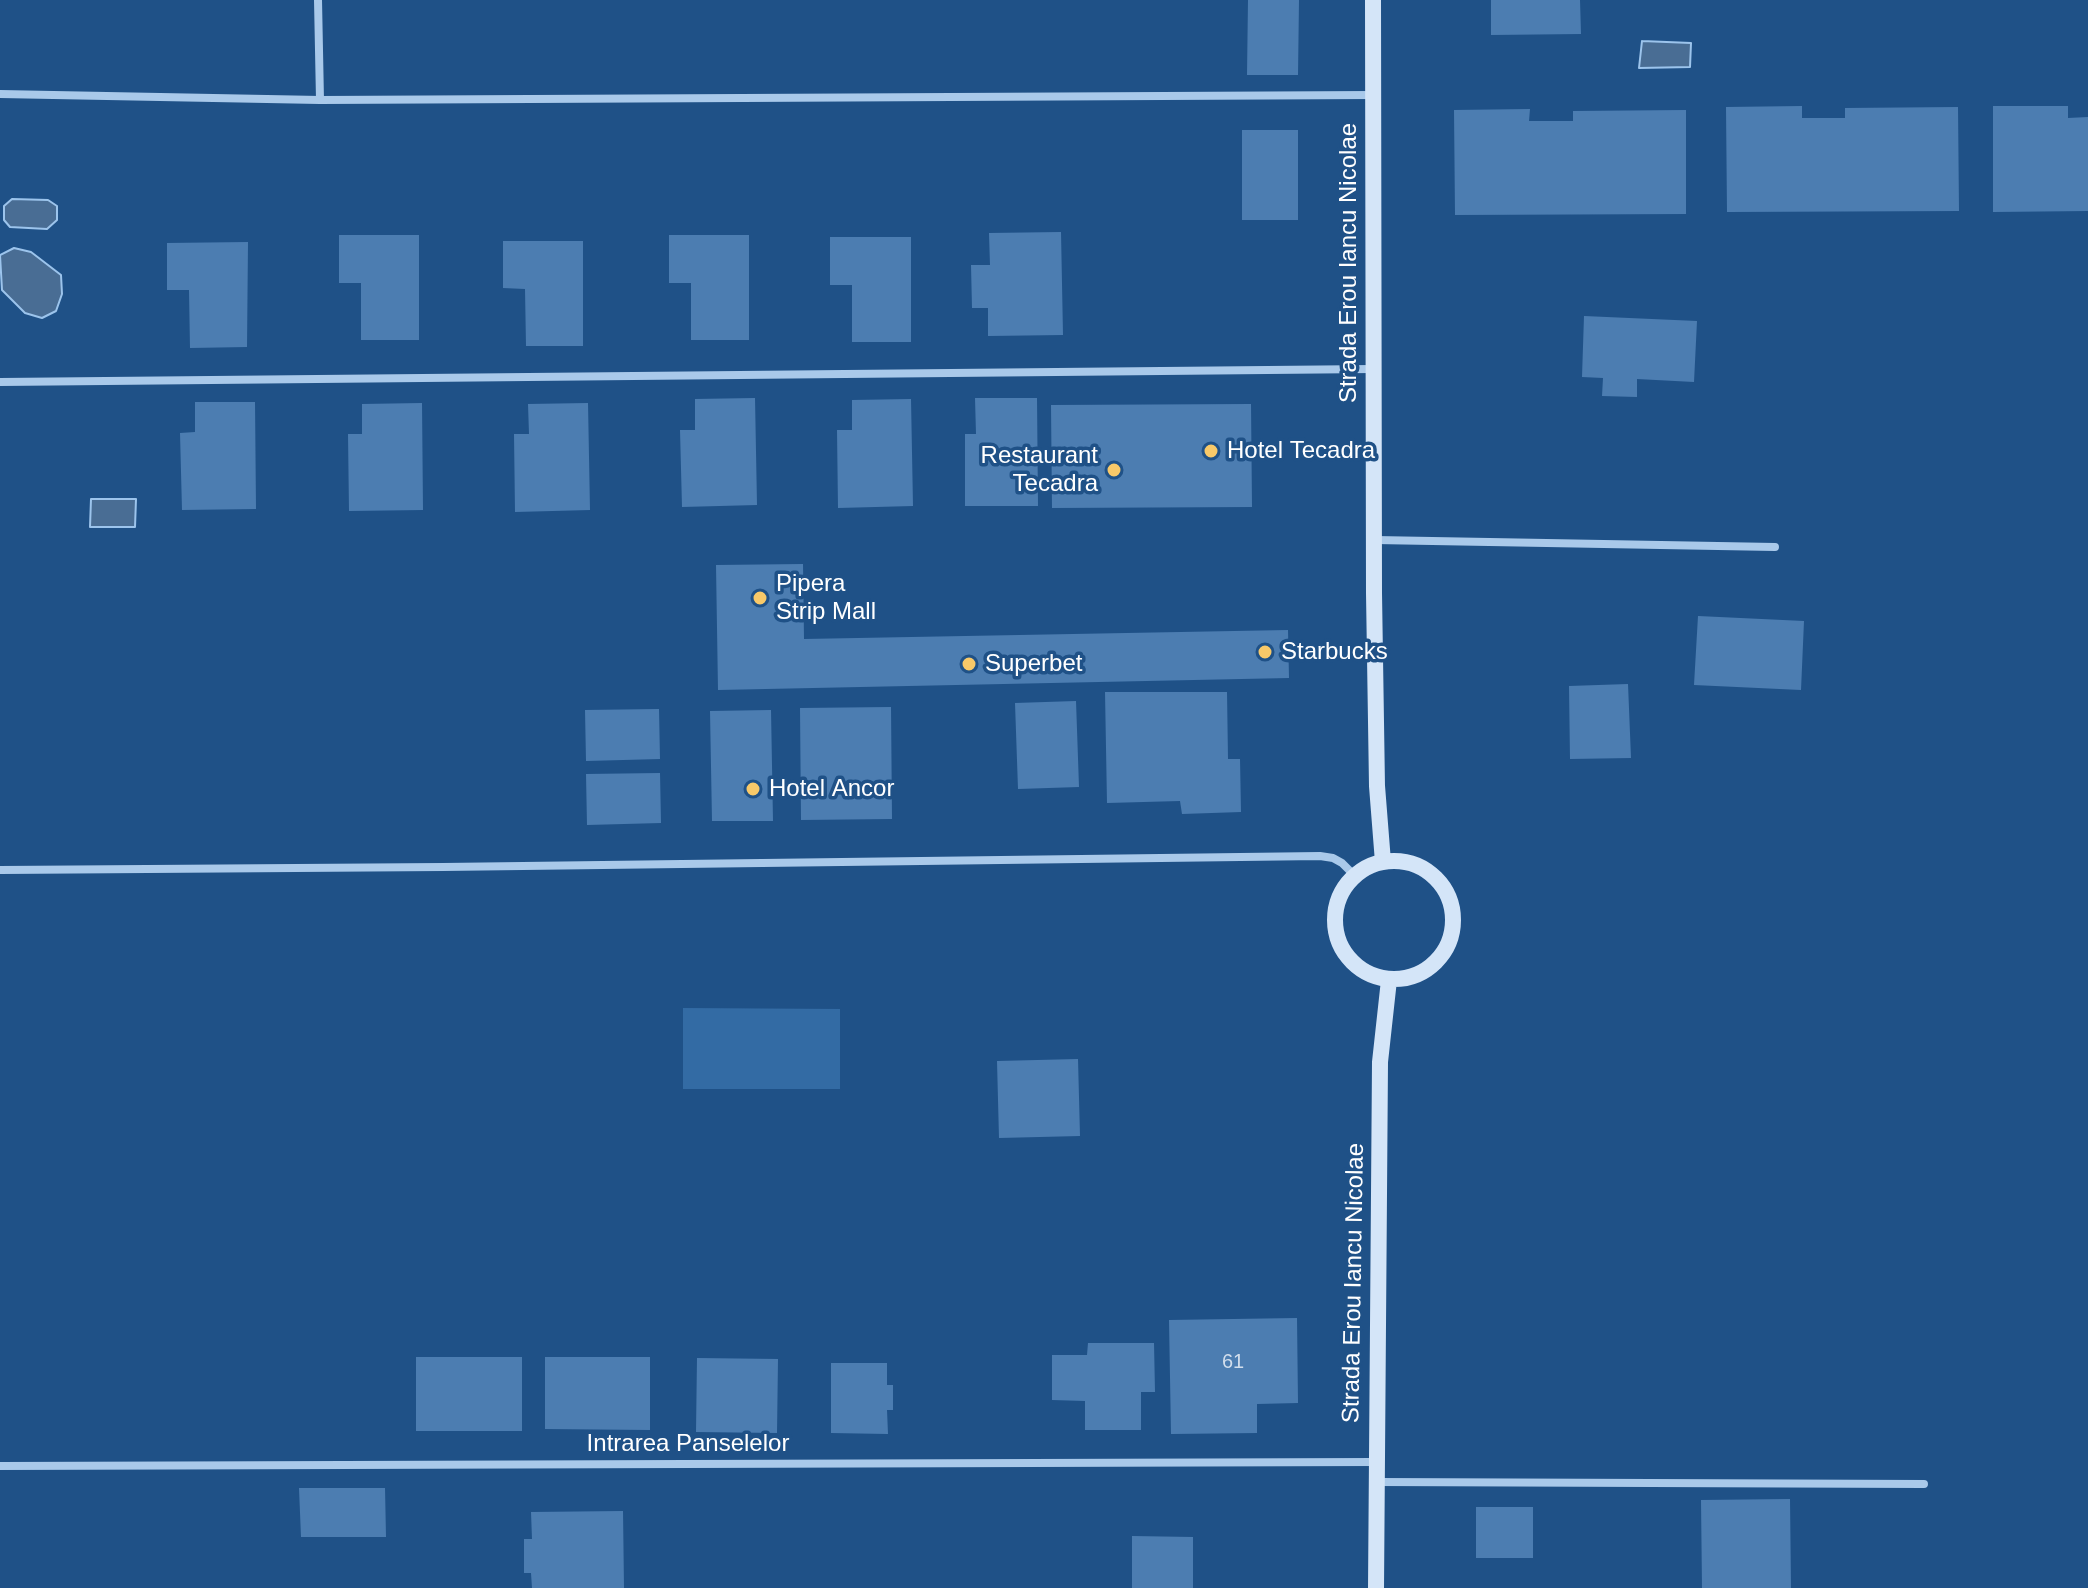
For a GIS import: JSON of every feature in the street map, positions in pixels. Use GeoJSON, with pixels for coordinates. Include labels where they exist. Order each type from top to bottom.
{"type":"FeatureCollection","features":[{"type":"Feature","properties":{"kind":"street"},"geometry":{"type":"LineString","coordinates":[[318,0],[320,100]]}},
{"type":"Feature","properties":{"kind":"street","name":"Strada Erou Iancu Nicolae"},"geometry":{"type":"LineString","coordinates":[[1373,0],[1374,540],[1377,786],[1383,862]]}},
{"type":"Feature","properties":{"kind":"street"},"geometry":{"type":"LineString","coordinates":[[0,94],[320,100],[1373,95]]}},
{"type":"Feature","properties":{"kind":"street"},"geometry":{"type":"LineString","coordinates":[[0,382],[1373,369]]}},
{"type":"Feature","properties":{"kind":"street"},"geometry":{"type":"LineString","coordinates":[[1374,540],[1775,547]]}},
{"type":"Feature","properties":{"kind":"street"},"geometry":{"type":"LineString","coordinates":[[0,870],[1320,856],[1342,863],[1355,876]]}},
{"type":"Feature","properties":{"kind":"street"},"geometry":{"type":"LineString","coordinates":[[1403,861],[1422,868],[1438,880],[1449,897],[1453,917],[1451,937],[1442,955],[1427,969],[1409,978],[1389,980],[1369,974],[1353,963],[1341,947],[1335,927],[1336,909],[1343,890],[1355,876],[1383,862],[1403,861]]}},
{"type":"Feature","properties":{"kind":"street","name":"Strada Erou Iancu Nicolae"},"geometry":{"type":"LineString","coordinates":[[1376,1588],[1380,1062],[1389,980]]}},
{"type":"Feature","properties":{"kind":"street","name":"Intrarea Panselelor"},"geometry":{"type":"LineString","coordinates":[[0,1466],[1376,1462]]}},
{"type":"Feature","properties":{"kind":"street"},"geometry":{"type":"LineString","coordinates":[[1376,1482],[1924,1484]]}},
{"type":"Feature","properties":{"kind":"shaded area"},"geometry":{"type":"Polygon","coordinates":[[[1642,41],[1691,43],[1690,67],[1639,68],[1642,41]]]}},
{"type":"Feature","properties":{"kind":"shaded area"},"geometry":{"type":"Polygon","coordinates":[[[12,199],[48,200],[57,206],[57,220],[47,229],[10,227],[4,220],[4,206],[12,199]]]}},
{"type":"Feature","properties":{"kind":"shaded area"},"geometry":{"type":"Polygon","coordinates":[[[14,248],[31,252],[61,275],[62,294],[56,311],[42,318],[25,313],[2,290],[0,255],[14,248]]]}},
{"type":"Feature","properties":{"kind":"shaded area"},"geometry":{"type":"Polygon","coordinates":[[[91,499],[136,499],[135,527],[90,527],[91,499]]]}},
{"type":"Feature","properties":{"kind":"shaded area"},"geometry":{"type":"Polygon","coordinates":[[[683,1008],[840,1009],[840,1089],[683,1089],[683,1008]]]}},
{"type":"Feature","properties":{"kind":"building"},"geometry":{"type":"Polygon","coordinates":[[[1248,0],[1299,0],[1298,75],[1247,75],[1248,0]]]}},
{"type":"Feature","properties":{"kind":"building"},"geometry":{"type":"Polygon","coordinates":[[[1491,0],[1580,0],[1581,34],[1491,35],[1491,0]]]}},
{"type":"Feature","properties":{"kind":"building"},"geometry":{"type":"Polygon","coordinates":[[[1802,106],[1802,118],[1845,118],[1845,108],[1958,107],[1959,211],[1727,212],[1726,107],[1802,106]]]}},
{"type":"Feature","properties":{"kind":"building"},"geometry":{"type":"Polygon","coordinates":[[[1993,106],[2068,106],[2068,118],[2088,117],[2088,211],[1993,212],[1993,106]]]}},
{"type":"Feature","properties":{"kind":"building"},"geometry":{"type":"Polygon","coordinates":[[[1530,109],[1529,121],[1573,121],[1573,111],[1686,110],[1686,214],[1455,215],[1454,110],[1530,109]]]}},
{"type":"Feature","properties":{"kind":"building"},"geometry":{"type":"Polygon","coordinates":[[[1242,130],[1298,130],[1298,220],[1242,220],[1242,130]]]}},
{"type":"Feature","properties":{"kind":"building"},"geometry":{"type":"Polygon","coordinates":[[[1061,232],[1063,335],[988,336],[988,308],[972,308],[971,265],[990,265],[989,233],[1061,232]]]}},
{"type":"Feature","properties":{"kind":"building"},"geometry":{"type":"Polygon","coordinates":[[[339,235],[419,235],[419,340],[361,340],[361,283],[339,283],[339,235]]]}},
{"type":"Feature","properties":{"kind":"building"},"geometry":{"type":"Polygon","coordinates":[[[669,235],[749,235],[749,340],[691,340],[691,283],[669,283],[669,235]]]}},
{"type":"Feature","properties":{"kind":"building"},"geometry":{"type":"Polygon","coordinates":[[[830,237],[911,237],[911,342],[852,342],[852,285],[830,285],[830,237]]]}},
{"type":"Feature","properties":{"kind":"building"},"geometry":{"type":"Polygon","coordinates":[[[503,241],[583,241],[583,346],[526,346],[525,289],[503,288],[503,241]]]}},
{"type":"Feature","properties":{"kind":"building"},"geometry":{"type":"Polygon","coordinates":[[[248,242],[247,347],[190,348],[189,290],[167,290],[167,243],[248,242]]]}},
{"type":"Feature","properties":{"kind":"building"},"geometry":{"type":"Polygon","coordinates":[[[1584,316],[1697,321],[1694,382],[1637,379],[1637,397],[1602,396],[1603,378],[1582,377],[1584,316]]]}},
{"type":"Feature","properties":{"kind":"building"},"geometry":{"type":"Polygon","coordinates":[[[755,398],[757,505],[682,507],[680,430],[695,430],[695,399],[755,398]]]}},
{"type":"Feature","properties":{"kind":"building"},"geometry":{"type":"Polygon","coordinates":[[[975,398],[1037,398],[1038,506],[965,506],[965,434],[976,434],[975,398]]]}},
{"type":"Feature","properties":{"kind":"building"},"geometry":{"type":"Polygon","coordinates":[[[911,399],[913,506],[838,508],[837,430],[852,430],[852,400],[911,399]]]}},
{"type":"Feature","properties":{"kind":"building"},"geometry":{"type":"Polygon","coordinates":[[[195,402],[255,402],[256,509],[182,510],[180,433],[195,432],[195,402]]]}},
{"type":"Feature","properties":{"kind":"building"},"geometry":{"type":"Polygon","coordinates":[[[422,403],[423,510],[349,511],[348,434],[362,434],[362,404],[422,403]]]}},
{"type":"Feature","properties":{"kind":"building"},"geometry":{"type":"Polygon","coordinates":[[[588,403],[590,510],[515,512],[514,434],[529,434],[528,404],[588,403]]]}},
{"type":"Feature","properties":{"kind":"building"},"geometry":{"type":"Polygon","coordinates":[[[1251,404],[1252,507],[1052,508],[1051,405],[1251,404]]]}},
{"type":"Feature","properties":{"kind":"building","name":"Pipera Strip Mall"},"geometry":{"type":"Polygon","coordinates":[[[803,564],[804,639],[1288,630],[1289,678],[718,690],[716,565],[803,564]]]}},
{"type":"Feature","properties":{"kind":"building"},"geometry":{"type":"Polygon","coordinates":[[[1698,616],[1804,621],[1801,690],[1694,685],[1698,616]]]}},
{"type":"Feature","properties":{"kind":"building"},"geometry":{"type":"Polygon","coordinates":[[[1628,684],[1631,758],[1570,759],[1569,686],[1628,684]]]}},
{"type":"Feature","properties":{"kind":"building"},"geometry":{"type":"Polygon","coordinates":[[[1105,692],[1227,692],[1228,759],[1240,759],[1241,812],[1182,814],[1180,801],[1107,803],[1105,692]]]}},
{"type":"Feature","properties":{"kind":"building"},"geometry":{"type":"Polygon","coordinates":[[[1076,701],[1079,787],[1018,789],[1015,703],[1076,701]]]}},
{"type":"Feature","properties":{"kind":"building"},"geometry":{"type":"Polygon","coordinates":[[[891,707],[892,819],[801,820],[800,708],[891,707]]]}},
{"type":"Feature","properties":{"kind":"building"},"geometry":{"type":"Polygon","coordinates":[[[659,709],[660,759],[586,761],[585,710],[659,709]]]}},
{"type":"Feature","properties":{"kind":"building"},"geometry":{"type":"Polygon","coordinates":[[[771,710],[773,821],[712,821],[710,711],[771,710]]]}},
{"type":"Feature","properties":{"kind":"building"},"geometry":{"type":"Polygon","coordinates":[[[660,773],[661,823],[587,825],[586,774],[660,773]]]}},
{"type":"Feature","properties":{"kind":"building"},"geometry":{"type":"Polygon","coordinates":[[[1078,1059],[1080,1136],[999,1138],[997,1061],[1078,1059]]]}},
{"type":"Feature","properties":{"kind":"building"},"geometry":{"type":"Polygon","coordinates":[[[1297,1318],[1298,1403],[1257,1404],[1257,1433],[1171,1434],[1169,1320],[1297,1318]]]}},
{"type":"Feature","properties":{"kind":"building"},"geometry":{"type":"Polygon","coordinates":[[[1088,1343],[1154,1343],[1155,1392],[1141,1392],[1141,1430],[1085,1430],[1085,1401],[1052,1400],[1052,1355],[1087,1355],[1088,1343]]]}},
{"type":"Feature","properties":{"kind":"building"},"geometry":{"type":"Polygon","coordinates":[[[416,1357],[522,1357],[522,1431],[416,1431],[416,1357]]]}},
{"type":"Feature","properties":{"kind":"building"},"geometry":{"type":"Polygon","coordinates":[[[545,1357],[650,1357],[650,1430],[545,1429],[545,1357]]]}},
{"type":"Feature","properties":{"kind":"building"},"geometry":{"type":"Polygon","coordinates":[[[697,1358],[778,1359],[777,1433],[696,1432],[697,1358]]]}},
{"type":"Feature","properties":{"kind":"building"},"geometry":{"type":"Polygon","coordinates":[[[831,1363],[887,1363],[887,1385],[893,1385],[893,1410],[887,1410],[888,1434],[831,1433],[831,1363]]]}},
{"type":"Feature","properties":{"kind":"building"},"geometry":{"type":"Polygon","coordinates":[[[299,1488],[385,1488],[386,1537],[301,1537],[299,1488]]]}},
{"type":"Feature","properties":{"kind":"building"},"geometry":{"type":"Polygon","coordinates":[[[1790,1499],[1791,1588],[1702,1588],[1701,1500],[1790,1499]]]}},
{"type":"Feature","properties":{"kind":"building"},"geometry":{"type":"Polygon","coordinates":[[[1476,1507],[1533,1507],[1533,1558],[1476,1558],[1476,1507]]]}},
{"type":"Feature","properties":{"kind":"building"},"geometry":{"type":"Polygon","coordinates":[[[623,1511],[624,1588],[532,1588],[531,1573],[524,1573],[524,1539],[532,1539],[531,1512],[623,1511]]]}},
{"type":"Feature","properties":{"kind":"building"},"geometry":{"type":"Polygon","coordinates":[[[1132,1536],[1193,1537],[1193,1588],[1132,1588],[1132,1536]]]}},
{"type":"Feature","properties":{"kind":"place","name":"Hotel Tecadra"},"geometry":{"type":"Point","coordinates":[1211,451]}},
{"type":"Feature","properties":{"kind":"place","name":"Restaurant Tecadra"},"geometry":{"type":"Point","coordinates":[1114,470]}},
{"type":"Feature","properties":{"kind":"place","name":"Pipera Strip Mall"},"geometry":{"type":"Point","coordinates":[760,598]}},
{"type":"Feature","properties":{"kind":"place","name":"Starbucks"},"geometry":{"type":"Point","coordinates":[1265,652]}},
{"type":"Feature","properties":{"kind":"place","name":"Superbet"},"geometry":{"type":"Point","coordinates":[969,664]}},
{"type":"Feature","properties":{"kind":"place","name":"Hotel Ancor"},"geometry":{"type":"Point","coordinates":[753,789]}}]}
